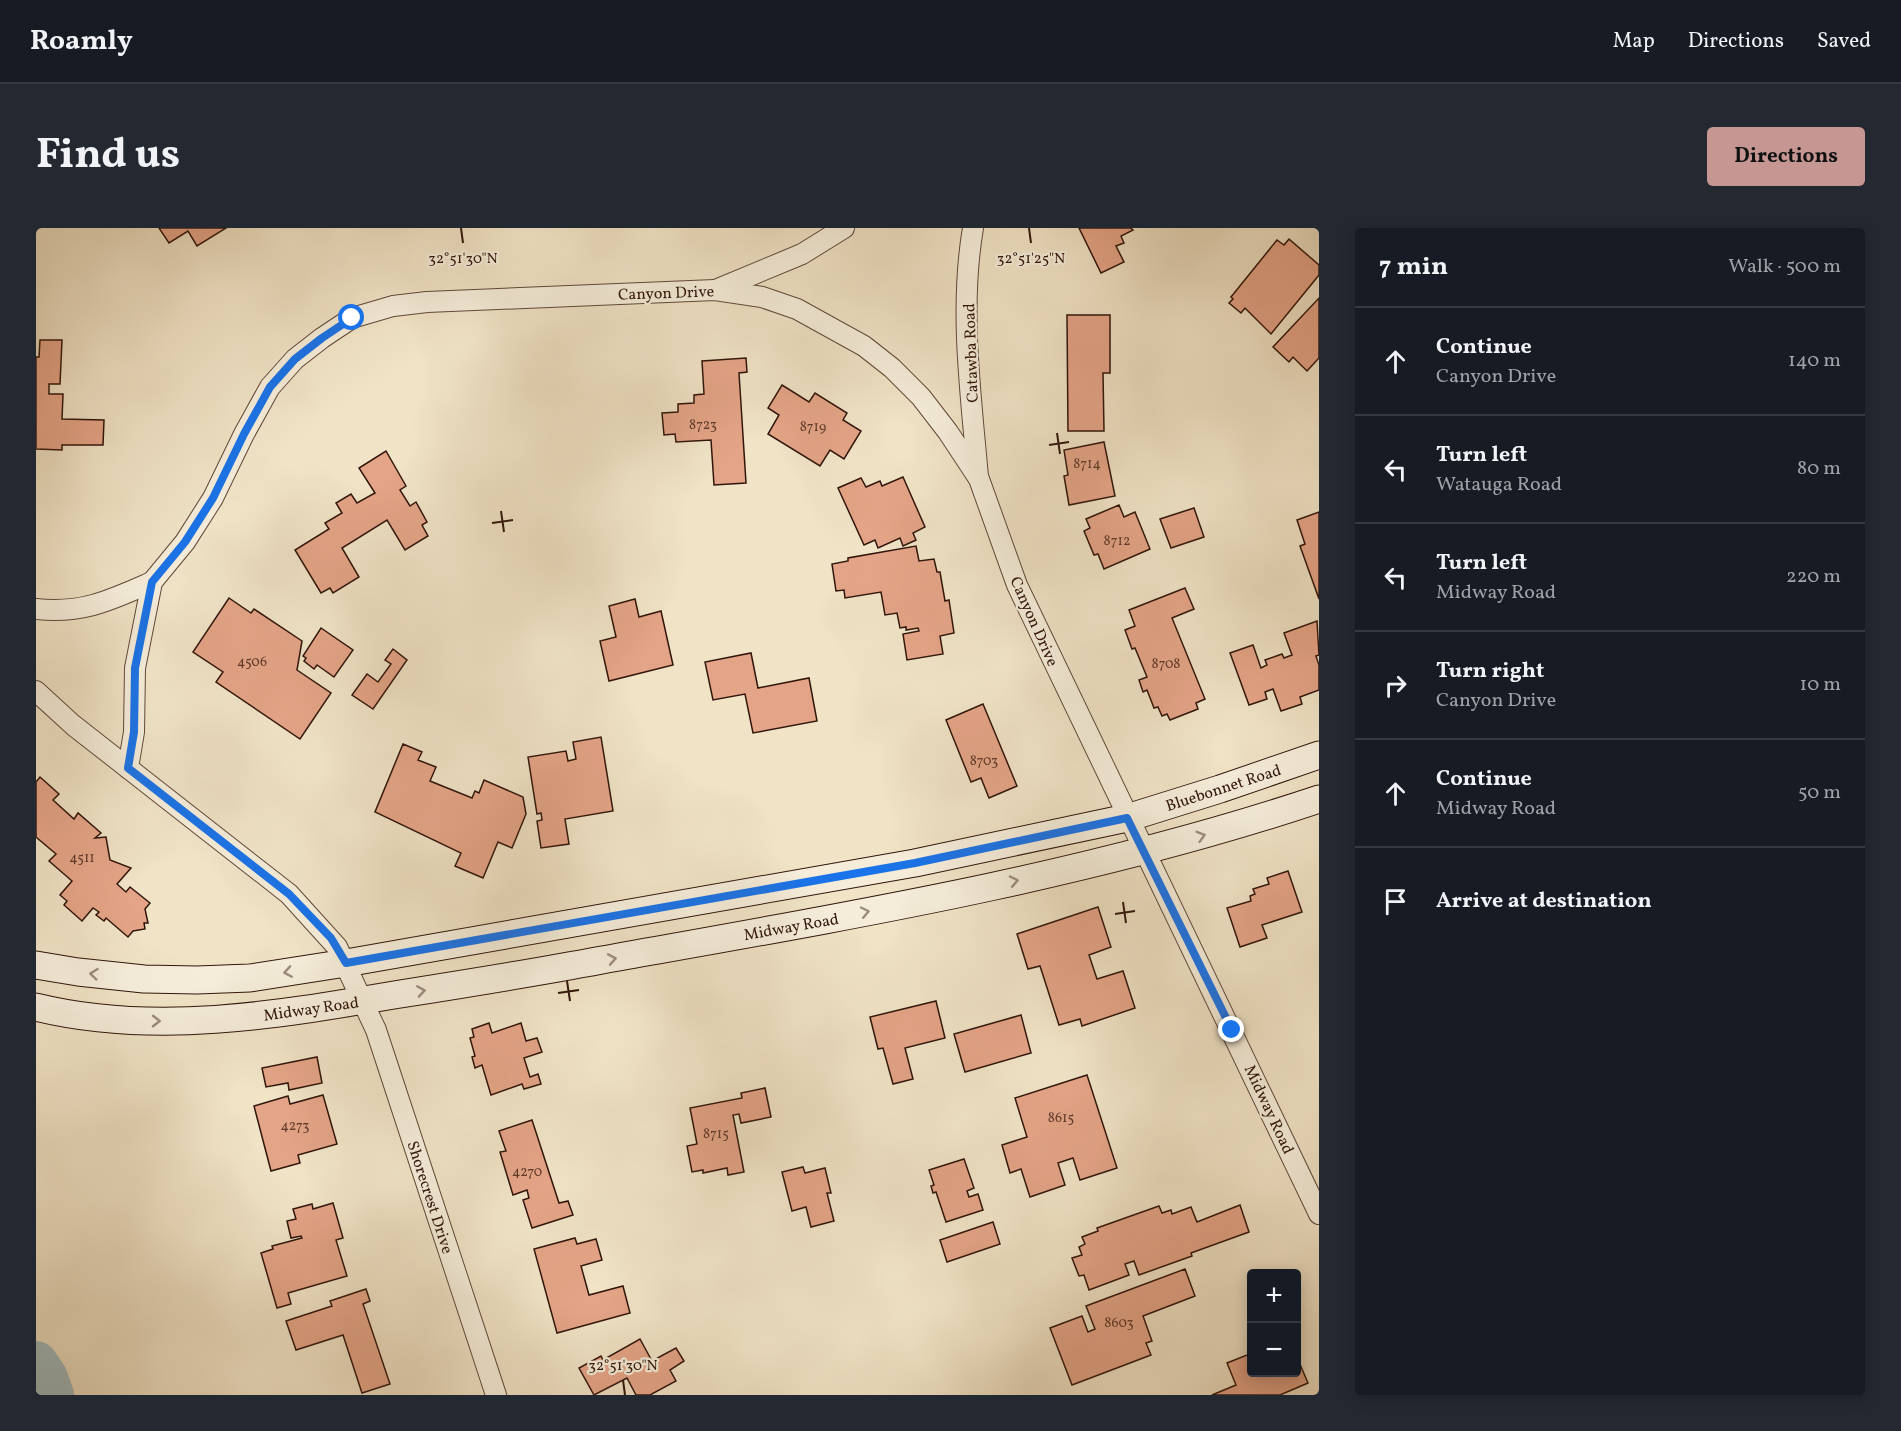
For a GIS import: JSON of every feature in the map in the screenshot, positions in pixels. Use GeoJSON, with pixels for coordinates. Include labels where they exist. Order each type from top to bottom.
{"type":"FeatureCollection","features":[{"type":"Feature","properties":{"kind":"main road","name":"Bluebonnet Road"},"geometry":{"type":"LineString","coordinates":[[1127,818],[1319,755]]}},
{"type":"Feature","properties":{"kind":"main road"},"geometry":{"type":"LineString","coordinates":[[1145,852],[1248,823],[1319,799]]}},
{"type":"Feature","properties":{"kind":"main road"},"geometry":{"type":"LineString","coordinates":[[36,965],[144,979],[250,978],[915,863],[1127,818]]}},
{"type":"Feature","properties":{"kind":"main road","name":"Midway Road"},"geometry":{"type":"LineString","coordinates":[[36,1007],[78,1015],[144,1021],[195,1021],[277,1014],[554,969],[855,915],[1145,852]]}},
{"type":"Feature","properties":{"kind":"street"},"geometry":{"type":"LineString","coordinates":[[715,290],[802,254],[844,228]]}},
{"type":"Feature","properties":{"kind":"street","name":"Catawba Road"},"geometry":{"type":"LineString","coordinates":[[973,228],[968,298],[968,354],[979,478]]}},
{"type":"Feature","properties":{"kind":"street","name":"Canyon Drive"},"geometry":{"type":"LineString","coordinates":[[36,609],[76,609],[105,603],[152,582],[185,542],[213,498],[270,387],[295,359],[352,318],[393,306],[427,302],[715,290],[762,297],[797,309],[864,346],[892,368],[921,397],[948,432],[979,478],[1017,585],[1145,852]]}},
{"type":"Feature","properties":{"kind":"street","name":"Canyon Drive"},"geometry":{"type":"LineString","coordinates":[[128,768],[134,732],[135,668],[152,582]]}},
{"type":"Feature","properties":{"kind":"street","name":"Shorecrest Drive"},"geometry":{"type":"LineString","coordinates":[[36,691],[73,725],[289,894],[331,938],[346,963],[376,1030],[496,1395]]}},
{"type":"Feature","properties":{"kind":"street","name":"Midway Road"},"geometry":{"type":"LineString","coordinates":[[1145,852],[1319,1214]]}},
{"type":"Feature","properties":{"kind":"building"},"geometry":{"type":"Polygon","coordinates":[[[159,228],[226,228],[197,246],[188,231],[169,243],[159,228]]]}},
{"type":"Feature","properties":{"kind":"building"},"geometry":{"type":"Polygon","coordinates":[[[1079,228],[1131,228],[1133,230],[1121,236],[1124,243],[1116,246],[1124,262],[1101,273],[1079,228]]]}},
{"type":"Feature","properties":{"kind":"building"},"geometry":{"type":"Polygon","coordinates":[[[1289,239],[1319,265],[1319,275],[1271,334],[1245,308],[1241,313],[1229,303],[1233,299],[1231,297],[1277,240],[1284,245],[1289,239]]]}},
{"type":"Feature","properties":{"kind":"building"},"geometry":{"type":"Polygon","coordinates":[[[1319,298],[1319,358],[1307,371],[1293,357],[1289,362],[1273,347],[1319,298]]]}},
{"type":"Feature","properties":{"kind":"building"},"geometry":{"type":"Polygon","coordinates":[[[1067,315],[1110,315],[1110,373],[1103,373],[1104,431],[1068,431],[1067,315]]]}},
{"type":"Feature","properties":{"kind":"building"},"geometry":{"type":"Polygon","coordinates":[[[40,340],[62,340],[60,384],[49,384],[49,394],[63,394],[62,419],[104,420],[103,445],[62,445],[62,450],[36,449],[36,357],[39,357],[40,340]]]}},
{"type":"Feature","properties":{"kind":"building"},"geometry":{"type":"Polygon","coordinates":[[[746,358],[747,372],[739,373],[746,483],[714,485],[711,440],[676,442],[675,434],[664,435],[662,413],[678,412],[678,404],[694,403],[694,395],[704,394],[702,361],[746,358]]]}},
{"type":"Feature","properties":{"kind":"building"},"geometry":{"type":"Polygon","coordinates":[[[782,385],[809,402],[815,393],[847,413],[843,420],[861,431],[844,459],[830,450],[820,466],[768,434],[779,415],[768,408],[782,385]]]}},
{"type":"Feature","properties":{"kind":"building"},"geometry":{"type":"Polygon","coordinates":[[[1104,442],[1115,496],[1069,505],[1064,476],[1068,475],[1064,450],[1104,442]]]}},
{"type":"Feature","properties":{"kind":"building"},"geometry":{"type":"Polygon","coordinates":[[[386,451],[406,486],[400,490],[410,506],[416,502],[427,522],[422,525],[428,536],[405,550],[387,520],[342,548],[359,577],[333,593],[330,588],[321,593],[295,550],[329,529],[325,523],[342,513],[336,503],[351,494],[357,503],[375,493],[359,468],[386,451]]]}},
{"type":"Feature","properties":{"kind":"building"},"geometry":{"type":"Polygon","coordinates":[[[903,477],[925,527],[913,533],[916,540],[903,546],[900,538],[878,548],[875,540],[864,545],[838,488],[861,478],[866,487],[880,481],[882,486],[903,477]]]}},
{"type":"Feature","properties":{"kind":"building"},"geometry":{"type":"Polygon","coordinates":[[[1119,505],[1124,517],[1135,512],[1150,549],[1104,569],[1098,554],[1094,555],[1084,531],[1090,528],[1086,519],[1119,505]]]}},
{"type":"Feature","properties":{"kind":"building"},"geometry":{"type":"Polygon","coordinates":[[[1194,508],[1204,537],[1171,548],[1160,519],[1194,508]]]}},
{"type":"Feature","properties":{"kind":"building"},"geometry":{"type":"Polygon","coordinates":[[[1319,512],[1319,599],[1300,546],[1305,544],[1297,520],[1319,512]]]}},
{"type":"Feature","properties":{"kind":"building"},"geometry":{"type":"Polygon","coordinates":[[[916,546],[919,561],[934,559],[937,572],[940,572],[945,601],[949,600],[954,633],[940,636],[943,654],[907,660],[903,634],[919,631],[918,628],[906,630],[906,627],[900,628],[897,613],[885,615],[881,592],[845,598],[844,590],[836,591],[832,564],[848,561],[848,558],[916,546]]]}},
{"type":"Feature","properties":{"kind":"building"},"geometry":{"type":"Polygon","coordinates":[[[1185,588],[1194,609],[1172,618],[1205,699],[1196,703],[1198,709],[1170,720],[1167,714],[1162,716],[1158,707],[1154,708],[1147,690],[1143,692],[1139,680],[1147,677],[1125,630],[1135,626],[1129,610],[1185,588]]]}},
{"type":"Feature","properties":{"kind":"building"},"geometry":{"type":"Polygon","coordinates":[[[229,598],[251,613],[254,609],[302,641],[297,670],[331,693],[300,739],[216,682],[223,672],[193,652],[229,598]]]}},
{"type":"Feature","properties":{"kind":"building"},"geometry":{"type":"Polygon","coordinates":[[[635,599],[639,617],[661,611],[673,665],[609,681],[600,641],[616,637],[609,606],[635,599]]]}},
{"type":"Feature","properties":{"kind":"building"},"geometry":{"type":"Polygon","coordinates":[[[1317,621],[1319,655],[1316,656],[1319,665],[1319,690],[1300,697],[1302,704],[1281,711],[1273,689],[1265,692],[1267,699],[1249,705],[1230,653],[1253,645],[1261,668],[1267,665],[1265,660],[1282,654],[1284,658],[1292,655],[1284,633],[1317,621]]]}},
{"type":"Feature","properties":{"kind":"building"},"geometry":{"type":"Polygon","coordinates":[[[321,628],[353,650],[334,677],[317,665],[314,669],[304,661],[306,658],[303,656],[321,628]]]}},
{"type":"Feature","properties":{"kind":"building"},"geometry":{"type":"Polygon","coordinates":[[[393,649],[407,660],[373,709],[352,695],[367,674],[378,682],[391,664],[385,660],[393,649]]]}},
{"type":"Feature","properties":{"kind":"building"},"geometry":{"type":"Polygon","coordinates":[[[751,653],[758,688],[809,678],[817,721],[753,733],[745,694],[713,700],[705,662],[751,653]]]}},
{"type":"Feature","properties":{"kind":"building"},"geometry":{"type":"Polygon","coordinates":[[[983,704],[1017,786],[989,798],[981,778],[971,782],[946,720],[983,704]]]}},
{"type":"Feature","properties":{"kind":"building"},"geometry":{"type":"Polygon","coordinates":[[[601,737],[613,811],[565,819],[569,844],[541,848],[537,821],[542,820],[541,813],[537,814],[528,757],[566,751],[568,761],[576,759],[573,742],[601,737]]]}},
{"type":"Feature","properties":{"kind":"building"},"geometry":{"type":"Polygon","coordinates":[[[403,744],[422,752],[418,760],[436,767],[430,781],[472,798],[475,791],[479,793],[484,780],[523,797],[526,814],[512,848],[498,842],[483,878],[455,866],[461,853],[375,812],[403,744]]]}},
{"type":"Feature","properties":{"kind":"building"},"geometry":{"type":"Polygon","coordinates":[[[40,777],[59,794],[53,800],[74,819],[78,813],[101,833],[95,838],[106,837],[110,860],[131,868],[117,884],[126,892],[130,887],[150,903],[145,909],[148,923],[144,923],[145,929],[133,931],[128,937],[106,918],[104,921],[96,915],[99,912],[93,908],[82,921],[64,905],[67,901],[60,895],[72,881],[49,861],[56,854],[36,837],[36,782],[40,777]]]}},
{"type":"Feature","properties":{"kind":"building"},"geometry":{"type":"Polygon","coordinates":[[[1288,871],[1302,912],[1262,925],[1267,938],[1240,947],[1227,908],[1251,901],[1250,896],[1255,894],[1253,889],[1269,884],[1267,878],[1288,871]]]}},
{"type":"Feature","properties":{"kind":"building"},"geometry":{"type":"Polygon","coordinates":[[[1098,907],[1111,947],[1089,955],[1097,979],[1123,971],[1135,1008],[1082,1026],[1080,1019],[1059,1025],[1040,966],[1028,969],[1017,934],[1098,907]]]}},
{"type":"Feature","properties":{"kind":"building"},"geometry":{"type":"Polygon","coordinates":[[[936,1001],[945,1038],[905,1048],[913,1079],[893,1084],[883,1048],[878,1049],[870,1017],[936,1001]]]}},
{"type":"Feature","properties":{"kind":"building"},"geometry":{"type":"Polygon","coordinates":[[[1021,1015],[1031,1053],[965,1072],[954,1034],[1021,1015]]]}},
{"type":"Feature","properties":{"kind":"building"},"geometry":{"type":"Polygon","coordinates":[[[489,1023],[492,1033],[521,1023],[526,1041],[537,1038],[542,1052],[524,1058],[530,1077],[538,1074],[541,1084],[524,1089],[522,1084],[491,1095],[482,1065],[475,1068],[472,1057],[475,1056],[470,1038],[474,1037],[472,1029],[489,1023]]]}},
{"type":"Feature","properties":{"kind":"building"},"geometry":{"type":"Polygon","coordinates":[[[317,1057],[322,1083],[289,1090],[288,1083],[266,1087],[262,1068],[317,1057]]]}},
{"type":"Feature","properties":{"kind":"building"},"geometry":{"type":"Polygon","coordinates":[[[1087,1075],[1117,1168],[1080,1180],[1073,1158],[1058,1163],[1065,1185],[1030,1197],[1021,1169],[1010,1173],[1002,1145],[1027,1137],[1015,1098],[1087,1075]]]}},
{"type":"Feature","properties":{"kind":"building"},"geometry":{"type":"Polygon","coordinates":[[[765,1088],[771,1117],[741,1123],[739,1114],[733,1115],[744,1172],[728,1175],[727,1168],[703,1173],[703,1170],[692,1172],[687,1146],[697,1144],[690,1108],[742,1098],[741,1093],[765,1088]]]}},
{"type":"Feature","properties":{"kind":"building"},"geometry":{"type":"Polygon","coordinates":[[[323,1095],[337,1144],[298,1155],[300,1163],[271,1171],[254,1106],[288,1096],[290,1104],[323,1095]]]}},
{"type":"Feature","properties":{"kind":"building"},"geometry":{"type":"Polygon","coordinates":[[[532,1120],[559,1203],[568,1201],[573,1215],[532,1228],[523,1200],[529,1198],[527,1190],[513,1195],[500,1152],[506,1151],[499,1131],[532,1120]]]}},
{"type":"Feature","properties":{"kind":"building"},"geometry":{"type":"Polygon","coordinates":[[[964,1159],[974,1188],[967,1191],[969,1197],[978,1194],[983,1210],[946,1222],[936,1192],[933,1193],[931,1186],[934,1185],[929,1170],[964,1159]]]}},
{"type":"Feature","properties":{"kind":"building"},"geometry":{"type":"Polygon","coordinates":[[[803,1167],[805,1173],[825,1168],[831,1193],[827,1193],[834,1221],[811,1227],[806,1207],[792,1211],[782,1172],[803,1167]]]}},
{"type":"Feature","properties":{"kind":"building"},"geometry":{"type":"Polygon","coordinates":[[[333,1203],[343,1238],[336,1240],[347,1276],[288,1293],[291,1304],[277,1308],[261,1253],[273,1249],[272,1246],[302,1238],[301,1236],[291,1238],[287,1221],[296,1219],[293,1209],[312,1204],[313,1209],[333,1203]]]}},
{"type":"Feature","properties":{"kind":"building"},"geometry":{"type":"Polygon","coordinates":[[[1240,1205],[1249,1232],[1139,1275],[1134,1261],[1125,1264],[1129,1275],[1089,1290],[1084,1275],[1079,1276],[1072,1258],[1082,1255],[1079,1247],[1085,1244],[1082,1237],[1098,1231],[1097,1228],[1159,1206],[1162,1213],[1171,1210],[1172,1214],[1191,1207],[1197,1222],[1240,1205]]]}},
{"type":"Feature","properties":{"kind":"building"},"geometry":{"type":"Polygon","coordinates":[[[993,1222],[1000,1244],[947,1262],[940,1240],[993,1222]]]}},
{"type":"Feature","properties":{"kind":"building"},"geometry":{"type":"Polygon","coordinates":[[[575,1238],[577,1244],[596,1239],[602,1260],[581,1266],[589,1295],[623,1286],[630,1313],[557,1333],[534,1249],[575,1238]]]}},
{"type":"Feature","properties":{"kind":"building"},"geometry":{"type":"Polygon","coordinates":[[[1185,1269],[1195,1296],[1143,1316],[1152,1341],[1146,1343],[1151,1355],[1072,1385],[1050,1328],[1082,1316],[1088,1332],[1095,1329],[1086,1306],[1185,1269]]]}},
{"type":"Feature","properties":{"kind":"building"},"geometry":{"type":"Polygon","coordinates":[[[366,1289],[370,1301],[363,1304],[390,1384],[362,1393],[343,1335],[296,1350],[286,1321],[332,1306],[330,1301],[366,1289]]]}},
{"type":"Feature","properties":{"kind":"building"},"geometry":{"type":"Polygon","coordinates":[[[640,1339],[652,1361],[676,1348],[684,1361],[670,1370],[676,1381],[650,1395],[636,1395],[627,1378],[594,1395],[579,1368],[601,1356],[603,1360],[640,1339]]]}},
{"type":"Feature","properties":{"kind":"building"},"geometry":{"type":"Polygon","coordinates":[[[1247,1355],[1247,1377],[1301,1377],[1301,1367],[1308,1383],[1280,1395],[1212,1395],[1236,1385],[1227,1363],[1247,1355]]]}},
{"type":"Feature","properties":{"kind":"waterway"},"geometry":{"type":"LineString","coordinates":[[36,1363],[46,1378],[52,1395]]}},
{"type":"Feature","properties":{"kind":"route"},"geometry":{"type":"LineString","coordinates":[[352,318],[295,359],[270,387],[213,498],[185,542],[152,582],[135,668],[134,732],[128,768],[289,894],[331,938],[346,963],[915,863],[1127,818],[1232,1030]]}}]}
